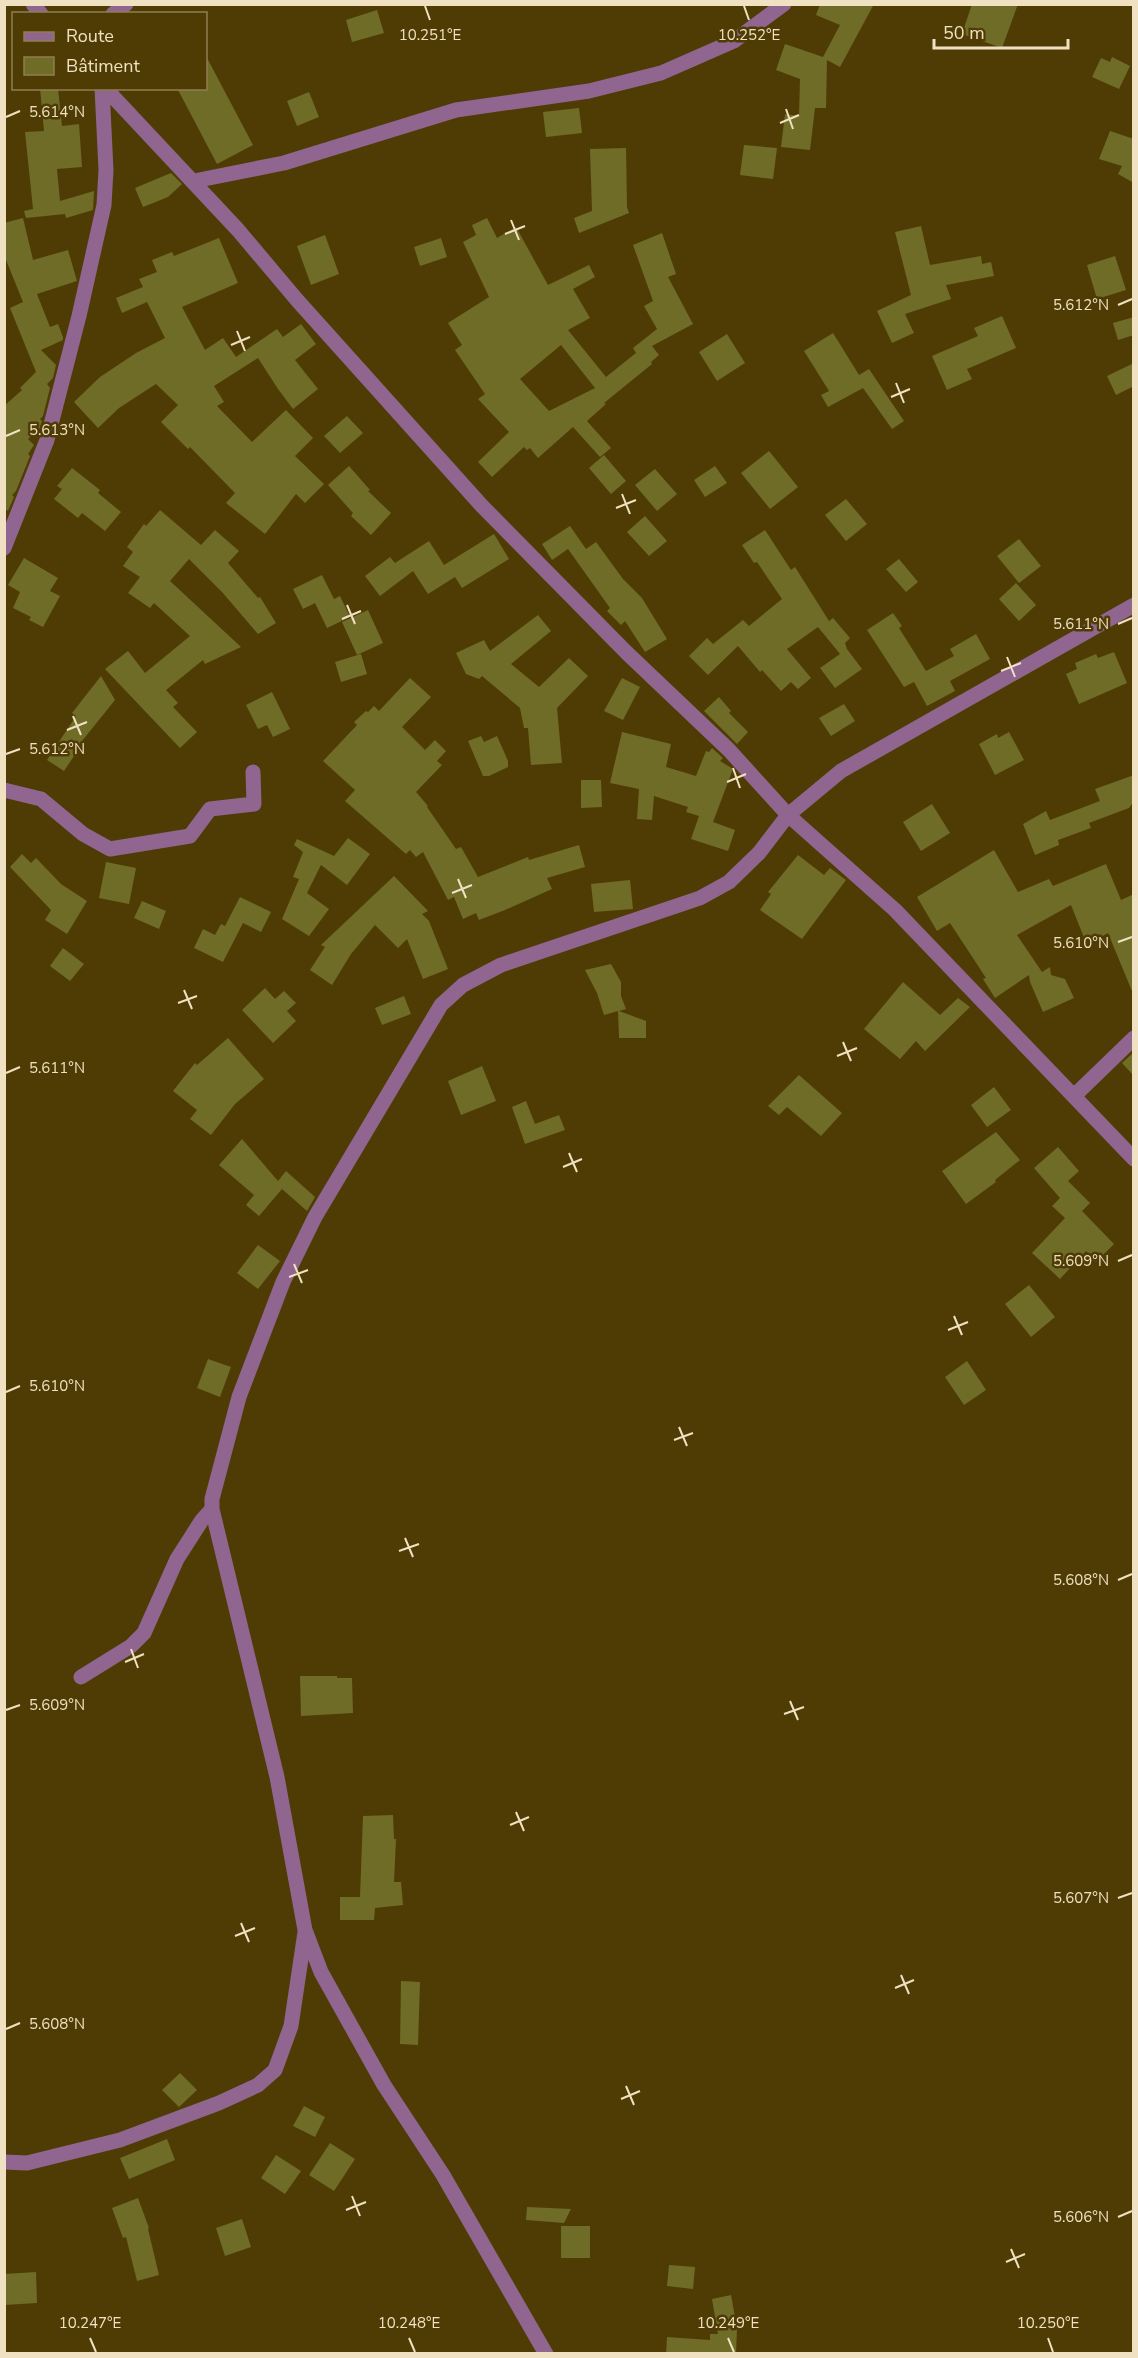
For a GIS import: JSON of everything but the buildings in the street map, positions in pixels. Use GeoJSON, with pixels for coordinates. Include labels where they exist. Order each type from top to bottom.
{"type":"FeatureCollection","features":[{"type":"Feature","properties":{"kind":"street"},"geometry":{"type":"LineString","coordinates":[[194,181],[284,163],[456,110],[589,91],[662,73],[734,41],[784,4]]}},
{"type":"Feature","properties":{"kind":"street"},"geometry":{"type":"LineString","coordinates":[[4,548],[47,440],[79,316],[104,205],[106,170],[103,90]]}},
{"type":"Feature","properties":{"kind":"street"},"geometry":{"type":"LineString","coordinates":[[105,90],[194,181],[482,506],[627,653],[729,750],[788,815],[895,910],[1134,1159]]}},
{"type":"Feature","properties":{"kind":"street"},"geometry":{"type":"LineString","coordinates":[[546,2354],[443,2175],[384,2085],[321,1972],[305,1930],[277,1777],[212,1509],[212,1499],[240,1397],[283,1282],[315,1216],[441,1005],[463,986],[501,965],[700,898],[729,882],[759,853],[788,815],[841,771],[1134,605]]}},
{"type":"Feature","properties":{"kind":"street"},"geometry":{"type":"LineString","coordinates":[[4,790],[41,799],[83,834],[110,849],[190,836],[210,809],[254,804],[253,772]]}},
{"type":"Feature","properties":{"kind":"street"},"geometry":{"type":"LineString","coordinates":[[1074,1096],[1134,1038]]}},
{"type":"Feature","properties":{"kind":"street"},"geometry":{"type":"LineString","coordinates":[[81,1677],[131,1646],[144,1633],[177,1559],[202,1520],[212,1509]]}},
{"type":"Feature","properties":{"kind":"street"},"geometry":{"type":"LineString","coordinates":[[4,2162],[27,2163],[120,2140],[219,2103],[258,2085],[275,2070],[291,2025],[305,1930]]}}]}
